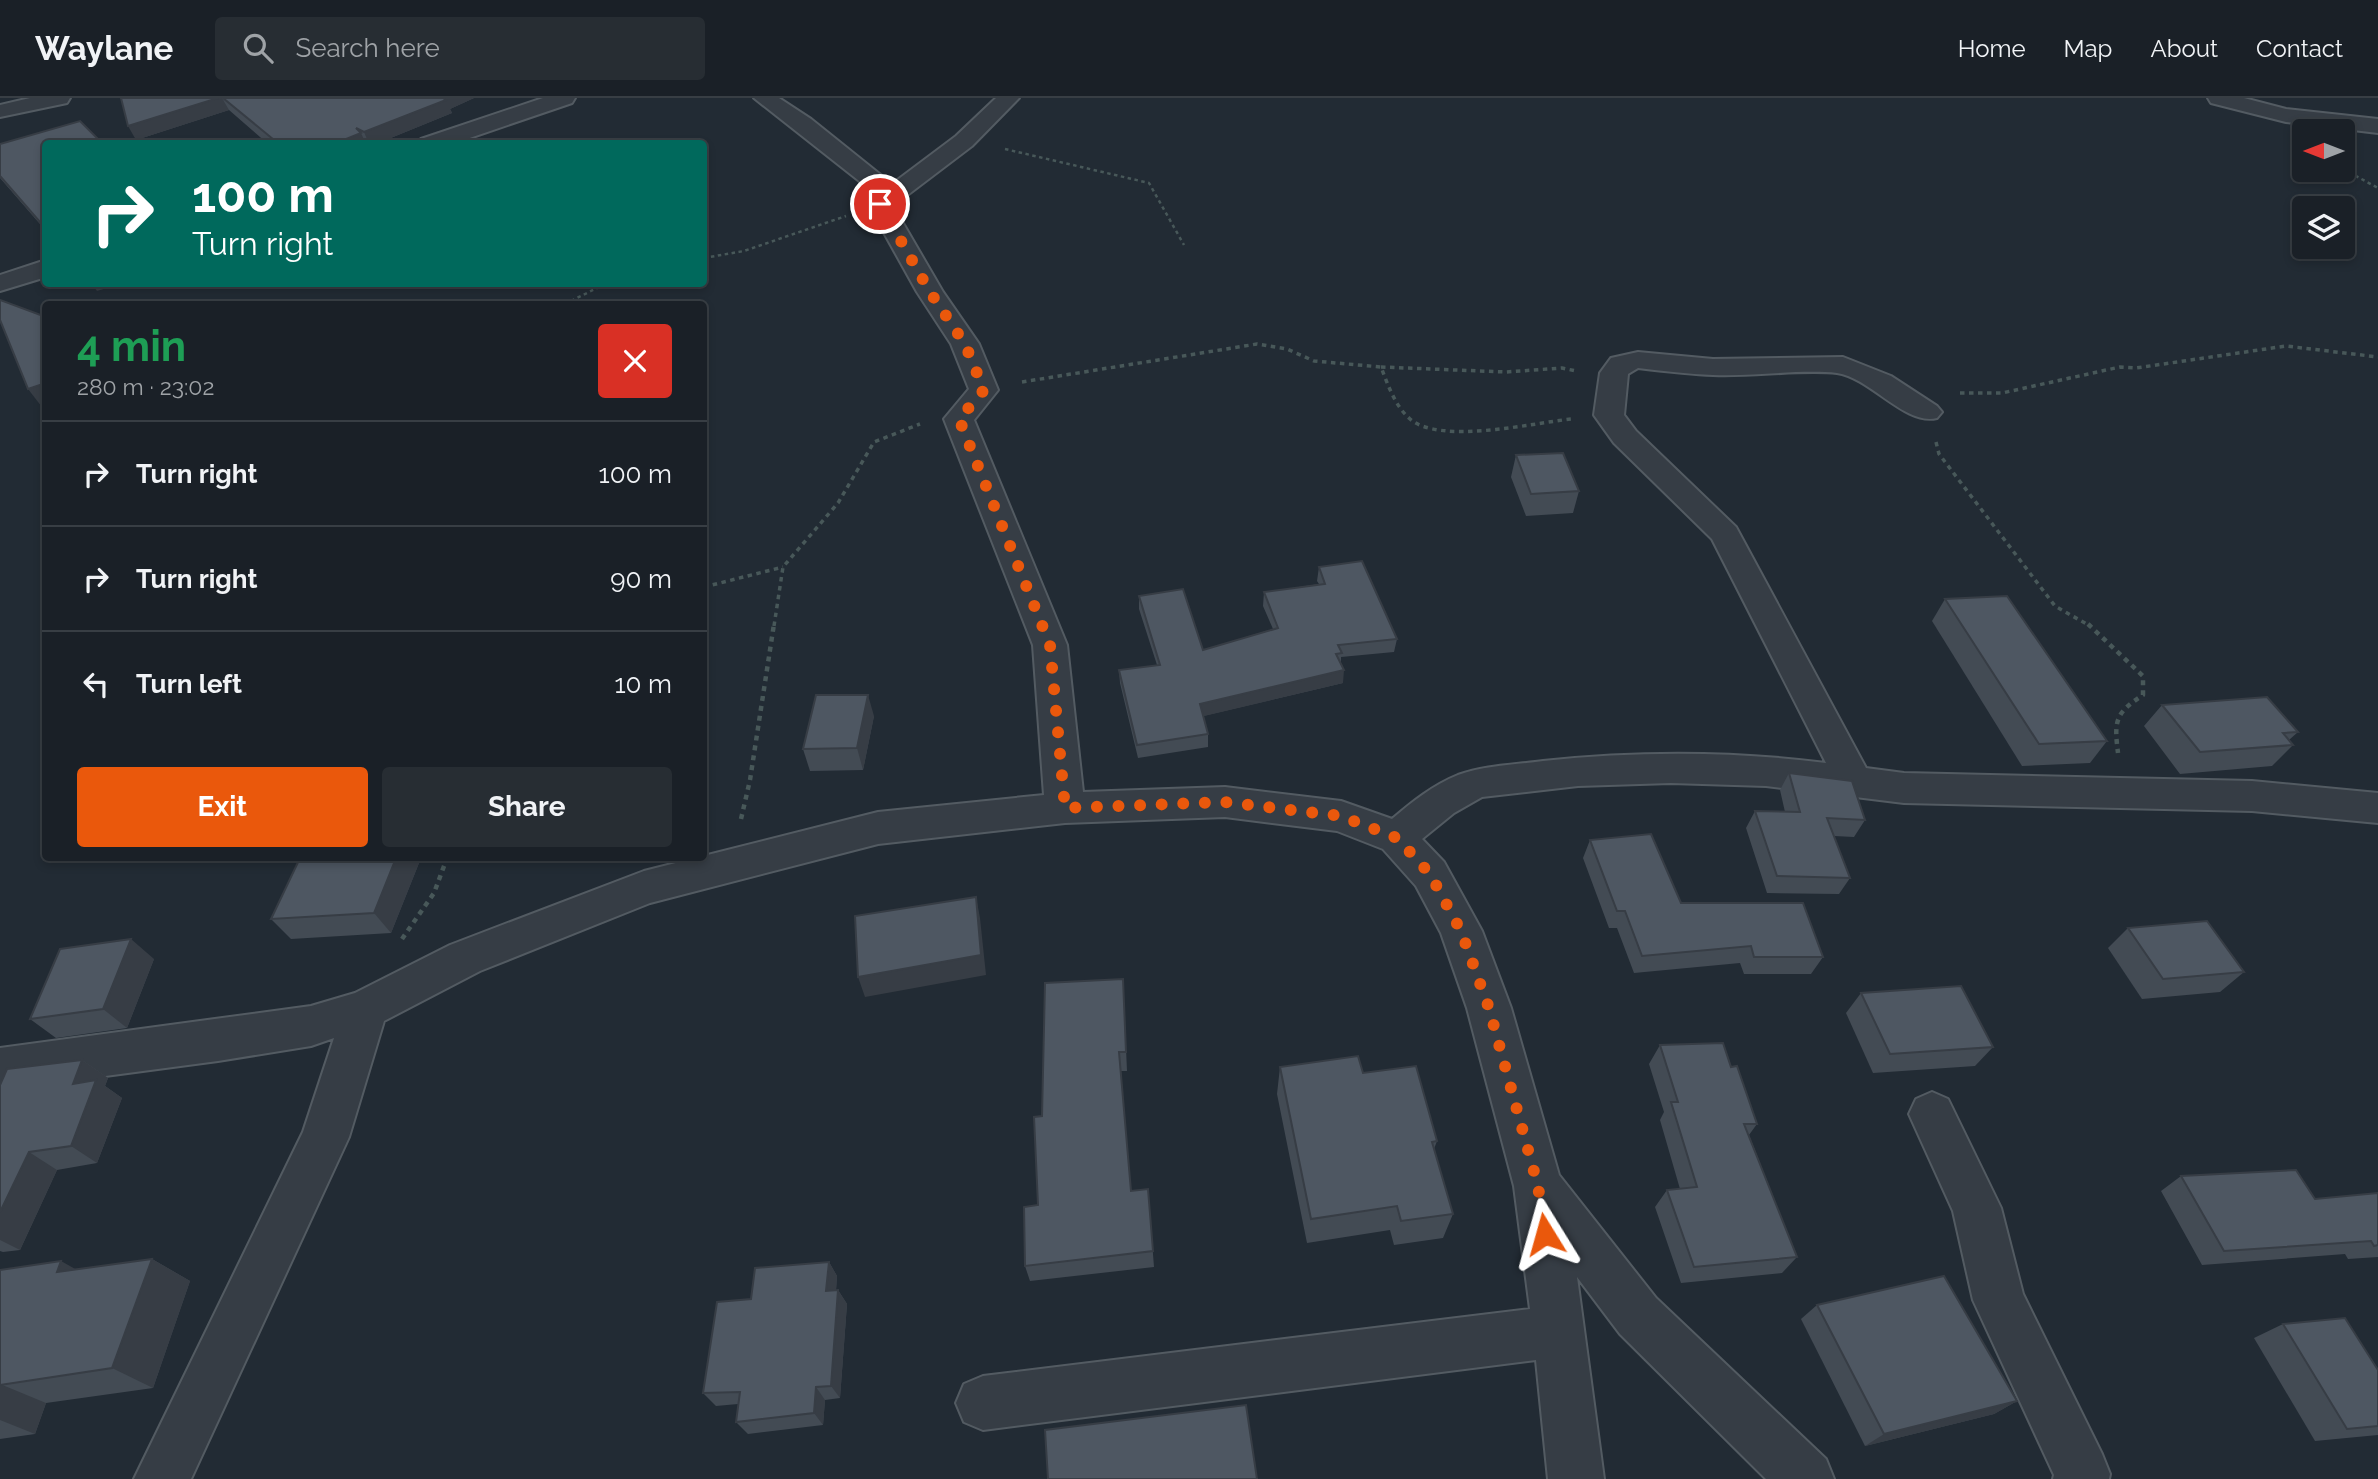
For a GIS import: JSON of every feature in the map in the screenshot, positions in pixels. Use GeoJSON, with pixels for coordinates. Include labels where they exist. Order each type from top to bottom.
{"type":"FeatureCollection","features":[{"type":"Feature","properties":{"kind":"street"},"geometry":{"type":"LineString","coordinates":[[0,111],[59,98]]}},
{"type":"Feature","properties":{"kind":"street"},"geometry":{"type":"LineString","coordinates":[[441,140],[564,98]]}},
{"type":"Feature","properties":{"kind":"street"},"geometry":{"type":"LineString","coordinates":[[765,98],[847,158],[869,180],[885,200],[930,292],[965,344],[984,390],[959,419],[1050,645],[1065,808]]}},
{"type":"Feature","properties":{"kind":"street"},"geometry":{"type":"LineString","coordinates":[[885,200],[964,141],[1007,98]]}},
{"type":"Feature","properties":{"kind":"street"},"geometry":{"type":"LineString","coordinates":[[2220,98],[2286,115],[2378,126]]}},
{"type":"Feature","properties":{"kind":"street"},"geometry":{"type":"LineString","coordinates":[[0,283],[42,269]]}},
{"type":"Feature","properties":{"kind":"street"},"geometry":{"type":"LineString","coordinates":[[1854,780],[1725,534],[1625,437],[1609,415],[1614,373],[1621,364],[1638,360],[1713,367],[1843,365],[1881,383],[1927,412]]}},
{"type":"Feature","properties":{"kind":"street"},"geometry":{"type":"LineString","coordinates":[[1397,838],[1441,800],[1474,785],[1593,769],[1722,771],[1854,780],[1904,788],[2252,796],[2378,808]]}},
{"type":"Feature","properties":{"kind":"street"},"geometry":{"type":"LineString","coordinates":[[0,1069],[218,1041],[311,1026],[366,1009],[465,958],[644,888],[878,828],[1065,808],[1225,802],[1341,816],[1397,838],[1430,874],[1461,931],[1489,1008],[1538,1186],[1559,1331],[1576,1479]]}},
{"type":"Feature","properties":{"kind":"street"},"geometry":{"type":"LineString","coordinates":[[162,1479],[325,1137],[366,1009]]}},
{"type":"Feature","properties":{"kind":"street"},"geometry":{"type":"LineString","coordinates":[[1932,1114],[1977,1208],[1998,1300],[2082,1474],[2081,1479]]}},
{"type":"Feature","properties":{"kind":"street"},"geometry":{"type":"LineString","coordinates":[[1538,1186],[1638,1316],[1806,1479]]}},
{"type":"Feature","properties":{"kind":"street"},"geometry":{"type":"LineString","coordinates":[[984,1403],[1559,1331]]}},
{"type":"Feature","properties":{"kind":"path"},"geometry":{"type":"LineString","coordinates":[[964,141],[1149,183],[1184,245]]}},
{"type":"Feature","properties":{"kind":"path"},"geometry":{"type":"LineString","coordinates":[[2356,176],[2378,188]]}},
{"type":"Feature","properties":{"kind":"path"},"geometry":{"type":"LineString","coordinates":[[707,257],[744,251],[885,200]]}},
{"type":"Feature","properties":{"kind":"path"},"geometry":{"type":"LineString","coordinates":[[571,301],[599,287]]}},
{"type":"Feature","properties":{"kind":"path"},"geometry":{"type":"LineString","coordinates":[[984,390],[1257,344],[1287,349],[1314,361],[1381,367],[1506,372],[1562,368],[1604,375],[1614,373]]}},
{"type":"Feature","properties":{"kind":"path"},"geometry":{"type":"LineString","coordinates":[[2123,793],[2114,726],[2119,710],[2143,695],[2143,676],[2088,624],[2055,606],[1939,454],[1927,412],[1933,393],[2002,393],[2120,367],[2136,368],[2286,346],[2378,358]]}},
{"type":"Feature","properties":{"kind":"path"},"geometry":{"type":"LineString","coordinates":[[1381,367],[1397,403],[1418,424],[1441,431],[1609,415]]}},
{"type":"Feature","properties":{"kind":"path"},"geometry":{"type":"LineString","coordinates":[[729,865],[750,780],[783,567],[838,503],[874,442],[919,424],[959,419]]}},
{"type":"Feature","properties":{"kind":"path"},"geometry":{"type":"LineString","coordinates":[[707,586],[783,567]]}},
{"type":"Feature","properties":{"kind":"path"},"geometry":{"type":"LineString","coordinates":[[366,1009],[384,964],[434,893],[446,861]]}},
{"type":"Feature","properties":{"kind":"building"},"geometry":{"type":"Polygon","coordinates":[[[121,98],[218,98],[128,126],[121,98]]]}},
{"type":"Feature","properties":{"kind":"building"},"geometry":{"type":"Polygon","coordinates":[[[223,98],[446,100],[364,132],[356,128],[361,133],[344,140],[274,140],[223,98]]]}},
{"type":"Feature","properties":{"kind":"building"},"geometry":{"type":"Polygon","coordinates":[[[80,121],[99,140],[42,140],[42,224],[0,176],[0,144],[80,121]]]}},
{"type":"Feature","properties":{"kind":"building"},"geometry":{"type":"Polygon","coordinates":[[[0,300],[42,316],[42,384],[28,389],[0,320],[0,300]]]}},
{"type":"Feature","properties":{"kind":"building"},"geometry":{"type":"Polygon","coordinates":[[[1563,453],[1579,491],[1531,494],[1516,455],[1563,453]]]}},
{"type":"Feature","properties":{"kind":"building"},"geometry":{"type":"Polygon","coordinates":[[[1362,561],[1397,639],[1338,645],[1342,653],[1336,654],[1344,670],[1200,704],[1208,734],[1137,745],[1119,670],[1160,665],[1139,596],[1183,589],[1203,650],[1278,628],[1264,592],[1325,584],[1319,567],[1362,561]]]}},
{"type":"Feature","properties":{"kind":"building"},"geometry":{"type":"Polygon","coordinates":[[[2007,596],[2107,741],[2039,744],[1945,599],[2007,596]]]}},
{"type":"Feature","properties":{"kind":"building"},"geometry":{"type":"Polygon","coordinates":[[[816,695],[868,695],[857,748],[803,749],[816,695]]]}},
{"type":"Feature","properties":{"kind":"building"},"geometry":{"type":"Polygon","coordinates":[[[2267,697],[2298,732],[2283,733],[2293,745],[2200,752],[2162,705],[2267,697]]]}},
{"type":"Feature","properties":{"kind":"building"},"geometry":{"type":"Polygon","coordinates":[[[1789,773],[1852,781],[1865,820],[1827,818],[1850,878],[1777,876],[1755,811],[1800,812],[1789,773]]]}},
{"type":"Feature","properties":{"kind":"building"},"geometry":{"type":"Polygon","coordinates":[[[1651,834],[1681,903],[1803,903],[1823,957],[1754,957],[1751,946],[1642,956],[1625,911],[1617,911],[1590,840],[1651,834]]]}},
{"type":"Feature","properties":{"kind":"building"},"geometry":{"type":"Polygon","coordinates":[[[299,861],[395,861],[374,913],[271,919],[299,861]]]}},
{"type":"Feature","properties":{"kind":"building"},"geometry":{"type":"Polygon","coordinates":[[[976,897],[981,955],[858,977],[855,916],[976,897]]]}},
{"type":"Feature","properties":{"kind":"building"},"geometry":{"type":"Polygon","coordinates":[[[2207,921],[2244,972],[2163,979],[2128,928],[2207,921]]]}},
{"type":"Feature","properties":{"kind":"building"},"geometry":{"type":"Polygon","coordinates":[[[131,939],[103,1009],[30,1019],[60,949],[131,939]]]}},
{"type":"Feature","properties":{"kind":"building"},"geometry":{"type":"Polygon","coordinates":[[[1123,979],[1126,1052],[1119,1052],[1131,1191],[1148,1189],[1153,1251],[1025,1266],[1024,1207],[1038,1205],[1034,1117],[1042,1116],[1045,983],[1123,979]]]}},
{"type":"Feature","properties":{"kind":"building"},"geometry":{"type":"Polygon","coordinates":[[[1961,986],[1993,1047],[1890,1054],[1861,993],[1961,986]]]}},
{"type":"Feature","properties":{"kind":"building"},"geometry":{"type":"Polygon","coordinates":[[[1723,1043],[1731,1067],[1737,1066],[1757,1124],[1744,1124],[1797,1257],[1694,1267],[1667,1190],[1697,1187],[1671,1102],[1678,1102],[1660,1045],[1723,1043]]]}},
{"type":"Feature","properties":{"kind":"building"},"geometry":{"type":"Polygon","coordinates":[[[1358,1056],[1363,1073],[1416,1066],[1437,1141],[1432,1142],[1453,1214],[1401,1221],[1397,1206],[1311,1219],[1280,1067],[1358,1056]]]}},
{"type":"Feature","properties":{"kind":"building"},"geometry":{"type":"Polygon","coordinates":[[[82,1060],[73,1084],[96,1080],[71,1146],[29,1152],[0,1212],[0,1085],[7,1069],[82,1060]]]}},
{"type":"Feature","properties":{"kind":"building"},"geometry":{"type":"Polygon","coordinates":[[[2296,1170],[2315,1199],[2378,1193],[2378,1245],[2374,1246],[2371,1241],[2224,1251],[2181,1176],[2296,1170]]]}},
{"type":"Feature","properties":{"kind":"building"},"geometry":{"type":"Polygon","coordinates":[[[152,1259],[112,1368],[0,1385],[0,1270],[61,1261],[57,1272],[152,1259]]]}},
{"type":"Feature","properties":{"kind":"building"},"geometry":{"type":"Polygon","coordinates":[[[829,1262],[826,1291],[838,1290],[831,1386],[816,1387],[814,1413],[736,1422],[740,1392],[703,1393],[717,1302],[751,1299],[755,1268],[829,1262]]]}},
{"type":"Feature","properties":{"kind":"building"},"geometry":{"type":"Polygon","coordinates":[[[1944,1276],[2017,1401],[1884,1434],[1817,1305],[1944,1276]]]}},
{"type":"Feature","properties":{"kind":"building"},"geometry":{"type":"Polygon","coordinates":[[[2345,1318],[2378,1370],[2378,1426],[2347,1429],[2283,1324],[2345,1318]]]}},
{"type":"Feature","properties":{"kind":"building"},"geometry":{"type":"Polygon","coordinates":[[[1246,1405],[1257,1479],[1048,1479],[1045,1430],[1246,1405]]]}},
{"type":"Feature","properties":{"kind":"route"},"geometry":{"type":"LineString","coordinates":[[880,204],[930,292],[965,344],[984,390],[959,419],[1050,645],[1065,808],[1225,802],[1341,816],[1397,838],[1430,874],[1461,931],[1489,1008],[1538,1186],[1545,1234]]}}]}
